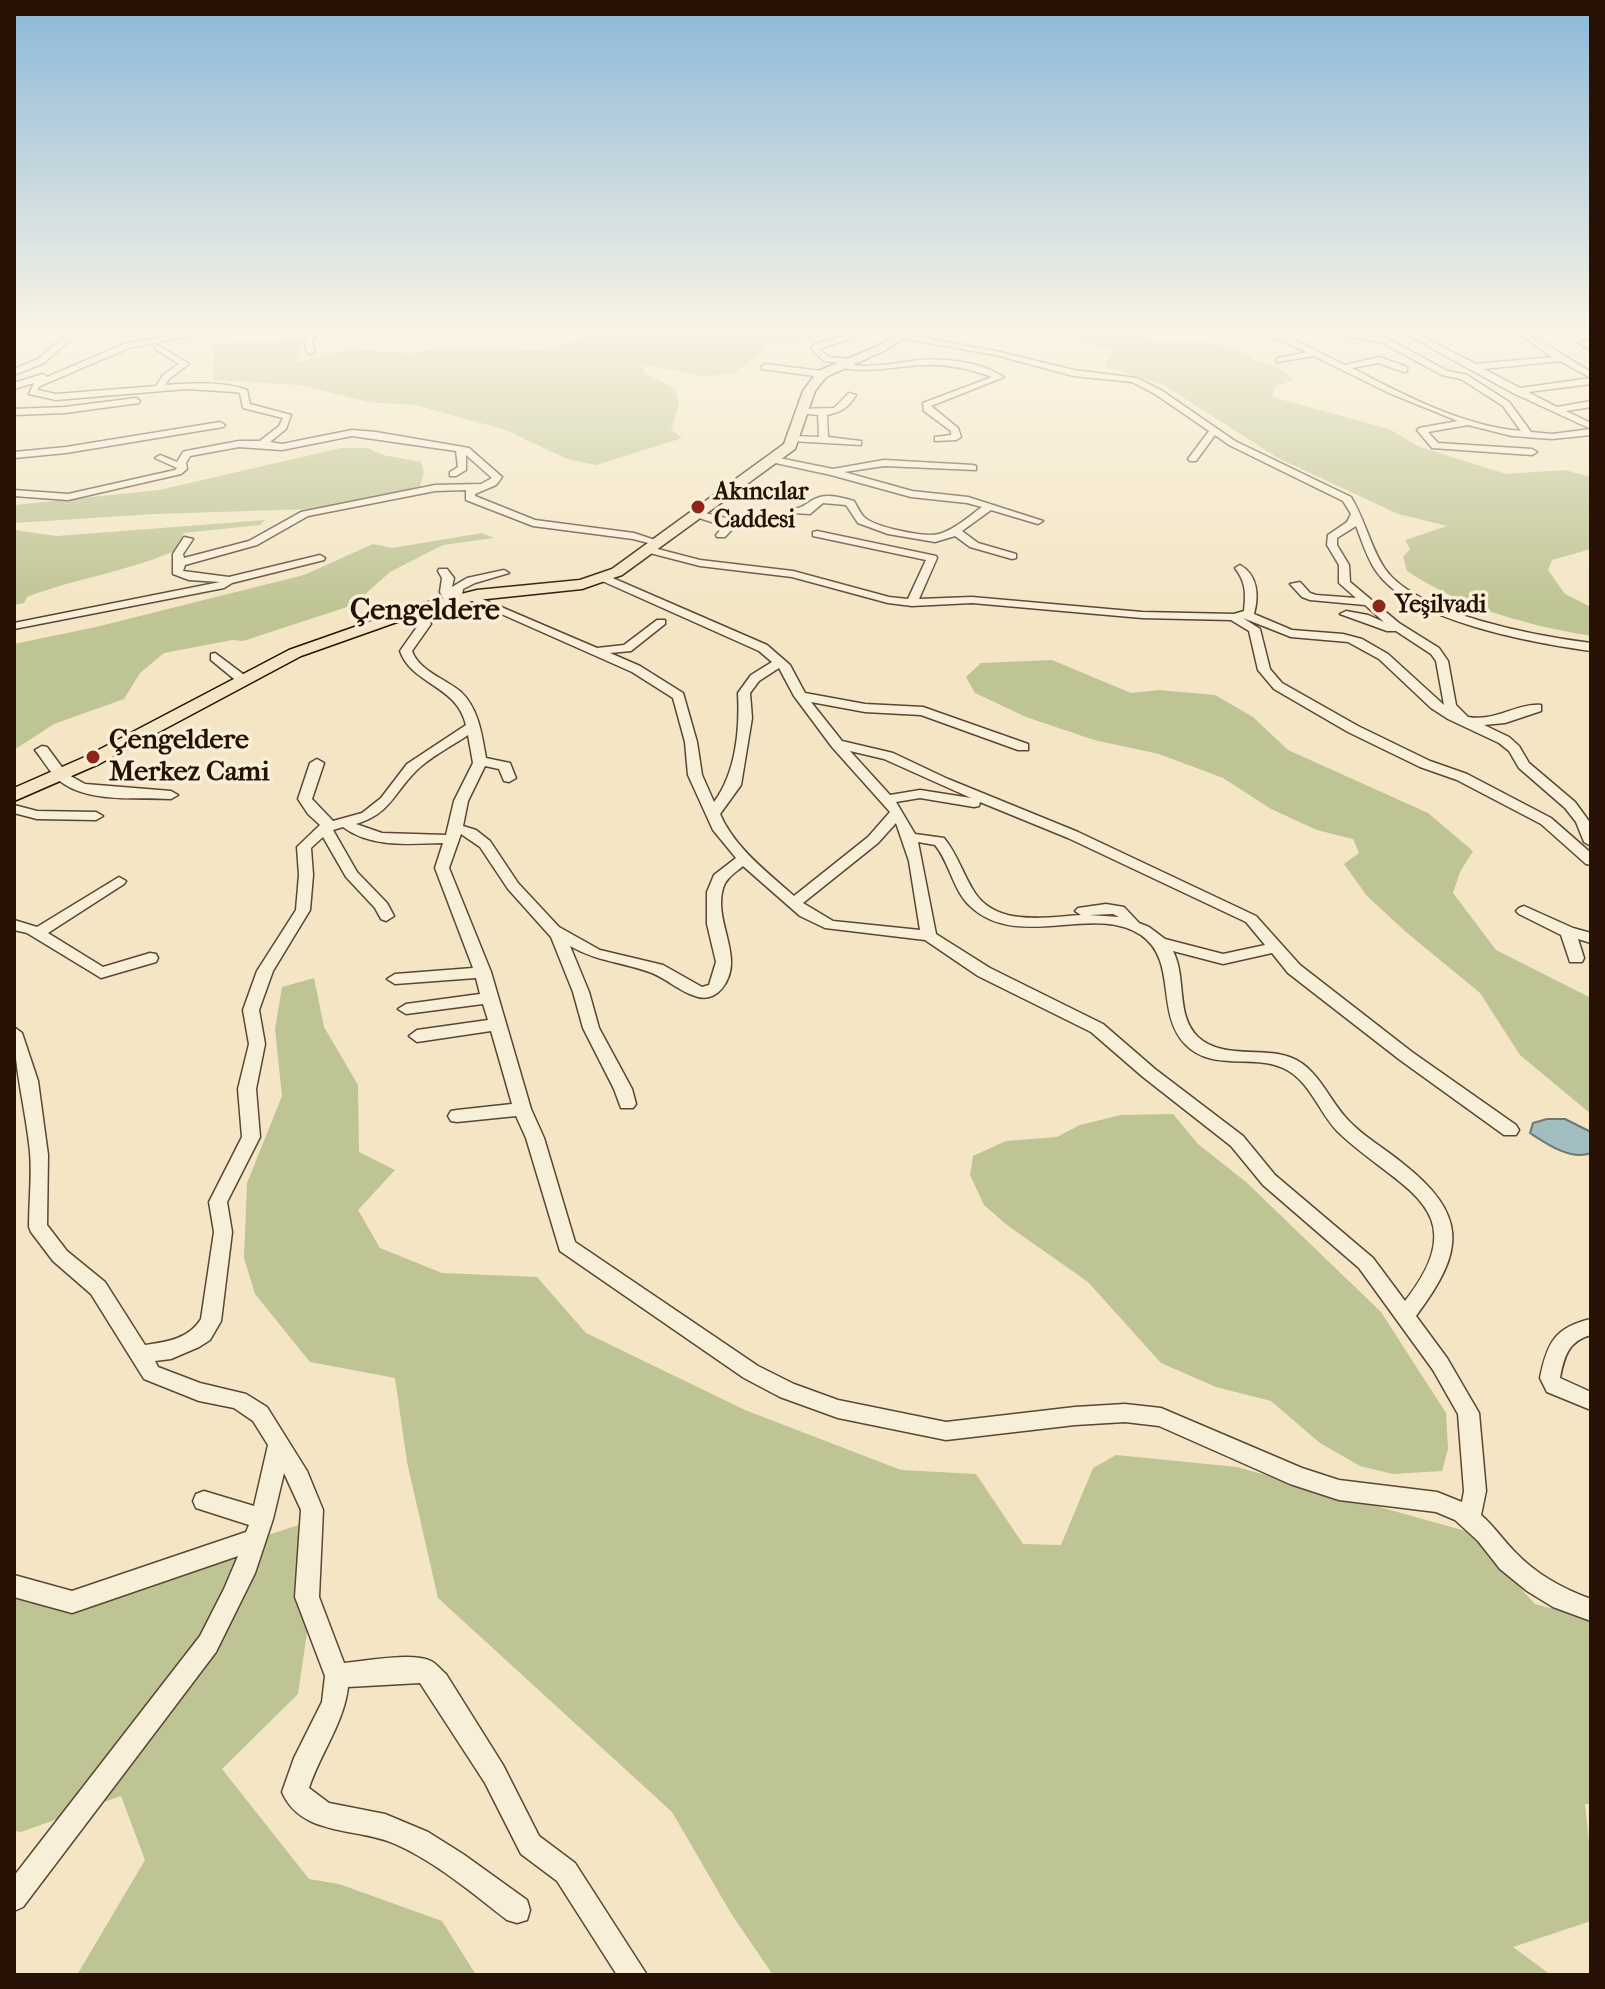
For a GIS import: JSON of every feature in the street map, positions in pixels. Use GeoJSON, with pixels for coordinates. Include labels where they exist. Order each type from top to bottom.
{"type":"FeatureCollection","features":[{"type":"Feature","properties":{"kind":"main road"},"geometry":{"type":"LineString","coordinates":[[14,795],[295,653],[418,610],[458,600],[582,584],[604,578],[774,460],[794,439],[798,425]]}},
{"type":"Feature","properties":{"kind":"street"},"geometry":{"type":"LineString","coordinates":[[14,455],[66,450],[220,425]]}},
{"type":"Feature","properties":{"kind":"street"},"geometry":{"type":"LineString","coordinates":[[262,444],[284,425]]}},
{"type":"Feature","properties":{"kind":"street"},"geometry":{"type":"LineString","coordinates":[[822,425],[825,440]]}},
{"type":"Feature","properties":{"kind":"street"},"geometry":{"type":"LineString","coordinates":[[938,439],[956,437],[955,430],[948,425]]}},
{"type":"Feature","properties":{"kind":"street"},"geometry":{"type":"LineString","coordinates":[[1206,425],[1232,443],[1347,499],[1354,505],[1381,571],[1388,579],[1432,607],[1482,625],[1546,641],[1591,647]]}},
{"type":"Feature","properties":{"kind":"street"},"geometry":{"type":"LineString","coordinates":[[1450,425],[1422,430],[1431,443],[1532,452]]}},
{"type":"Feature","properties":{"kind":"street"},"geometry":{"type":"LineString","coordinates":[[1487,425],[1528,434],[1557,436],[1591,431]]}},
{"type":"Feature","properties":{"kind":"street"},"geometry":{"type":"LineString","coordinates":[[1521,425],[1528,434]]}},
{"type":"Feature","properties":{"kind":"street"},"geometry":{"type":"LineString","coordinates":[[376,435],[385,427]]}},
{"type":"Feature","properties":{"kind":"street"},"geometry":{"type":"LineString","coordinates":[[1193,459],[1214,430]]}},
{"type":"Feature","properties":{"kind":"street"},"geometry":{"type":"LineString","coordinates":[[1445,430],[1452,447]]}},
{"type":"Feature","properties":{"kind":"street"},"geometry":{"type":"LineString","coordinates":[[14,493],[68,497],[94,493],[178,472],[186,454],[239,444],[282,447],[352,433],[461,449],[497,477],[493,483],[468,495]]}},
{"type":"Feature","properties":{"kind":"street"},"geometry":{"type":"LineString","coordinates":[[404,433],[416,443]]}},
{"type":"Feature","properties":{"kind":"street"},"geometry":{"type":"LineString","coordinates":[[1482,434],[1485,449]]}},
{"type":"Feature","properties":{"kind":"street"},"geometry":{"type":"LineString","coordinates":[[794,439],[858,443]]}},
{"type":"Feature","properties":{"kind":"street"},"geometry":{"type":"LineString","coordinates":[[1516,439],[1520,451]]}},
{"type":"Feature","properties":{"kind":"street"},"geometry":{"type":"LineString","coordinates":[[453,474],[463,468],[461,449]]}},
{"type":"Feature","properties":{"kind":"street"},"geometry":{"type":"LineString","coordinates":[[160,458],[182,467]]}},
{"type":"Feature","properties":{"kind":"street"},"geometry":{"type":"LineString","coordinates":[[774,460],[930,498],[946,497],[990,506],[1038,521]]}},
{"type":"Feature","properties":{"kind":"street"},"geometry":{"type":"LineString","coordinates":[[833,472],[860,465],[893,464],[973,468]]}},
{"type":"Feature","properties":{"kind":"street"},"geometry":{"type":"LineString","coordinates":[[180,563],[253,543],[305,514],[435,488],[483,487]]}},
{"type":"Feature","properties":{"kind":"street"},"geometry":{"type":"LineString","coordinates":[[468,495],[497,489]]}},
{"type":"Feature","properties":{"kind":"street"},"geometry":{"type":"LineString","coordinates":[[468,495],[502,513],[533,523],[634,536],[651,546],[700,563],[793,574],[873,596],[912,603],[972,600],[1142,615],[1239,616],[1287,633],[1347,638],[1362,644],[1396,665],[1447,716],[1464,720],[1500,720],[1537,708]]}},
{"type":"Feature","properties":{"kind":"street"},"geometry":{"type":"LineString","coordinates":[[796,511],[806,512],[816,501],[831,498],[850,503],[862,521],[892,532],[935,539],[990,506]]}},
{"type":"Feature","properties":{"kind":"street"},"geometry":{"type":"LineString","coordinates":[[924,509],[930,498]]}},
{"type":"Feature","properties":{"kind":"street"},"geometry":{"type":"LineString","coordinates":[[697,514],[726,521],[730,526],[721,535]]}},
{"type":"Feature","properties":{"kind":"street"},"geometry":{"type":"LineString","coordinates":[[1356,516],[1352,524],[1332,537],[1332,545],[1344,565],[1345,583],[1395,625],[1435,651],[1442,661],[1450,706],[1464,720],[1504,740],[1514,749],[1524,765],[1570,805],[1583,821],[1591,842]]}},
{"type":"Feature","properties":{"kind":"street"},"geometry":{"type":"LineString","coordinates":[[954,530],[974,545],[1012,556]]}},
{"type":"Feature","properties":{"kind":"street"},"geometry":{"type":"LineString","coordinates":[[817,534],[932,558],[912,603]]}},
{"type":"Feature","properties":{"kind":"street"},"geometry":{"type":"LineString","coordinates":[[188,539],[178,554],[180,563],[177,572],[182,576],[223,578],[228,581]]}},
{"type":"Feature","properties":{"kind":"street"},"geometry":{"type":"LineString","coordinates":[[14,626],[224,585],[228,581],[320,558]]}},
{"type":"Feature","properties":{"kind":"street"},"geometry":{"type":"LineString","coordinates":[[1239,616],[1252,596],[1248,575],[1240,568]]}},
{"type":"Feature","properties":{"kind":"street"},"geometry":{"type":"LineString","coordinates":[[443,571],[448,578],[446,592],[458,600],[596,651],[636,669],[679,696],[691,742],[695,775],[720,830],[744,859],[794,903],[830,925],[929,936],[984,972],[1097,1028],[1237,1141],[1269,1180],[1366,1263],[1440,1364],[1468,1413],[1475,1491],[1469,1518]]}},
{"type":"Feature","properties":{"kind":"street"},"geometry":{"type":"LineString","coordinates":[[458,600],[457,588],[463,583],[504,573]]}},
{"type":"Feature","properties":{"kind":"street"},"geometry":{"type":"LineString","coordinates":[[604,578],[763,648],[780,662],[800,696],[837,744],[892,806],[909,837],[929,936]]}},
{"type":"Feature","properties":{"kind":"street"},"geometry":{"type":"LineString","coordinates":[[1296,584],[1306,595],[1314,598],[1371,603]]}},
{"type":"Feature","properties":{"kind":"street"},"geometry":{"type":"LineString","coordinates":[[418,610],[425,624],[406,651],[410,662],[458,696],[469,711],[479,761],[461,801],[442,868],[483,972],[522,1109],[535,1138],[567,1246],[688,1331],[751,1372],[787,1391],[838,1409],[946,1431],[1075,1416],[1125,1413],[1161,1417],[1298,1477],[1339,1490],[1437,1502],[1469,1518],[1508,1561],[1535,1583],[1561,1599],[1591,1610]]}},
{"type":"Feature","properties":{"kind":"street"},"geometry":{"type":"LineString","coordinates":[[1346,614],[1378,622],[1422,642]]}},
{"type":"Feature","properties":{"kind":"street"},"geometry":{"type":"LineString","coordinates":[[1239,616],[1254,629],[1264,670],[1278,686],[1353,729],[1425,764],[1462,777],[1546,821],[1591,861]]}},
{"type":"Feature","properties":{"kind":"street"},"geometry":{"type":"LineString","coordinates":[[596,651],[630,646],[648,629],[661,622]]}},
{"type":"Feature","properties":{"kind":"street"},"geometry":{"type":"LineString","coordinates":[[215,657],[243,680]]}},
{"type":"Feature","properties":{"kind":"street"},"geometry":{"type":"LineString","coordinates":[[712,815],[734,785],[746,718],[744,693],[755,678],[780,662]]}},
{"type":"Feature","properties":{"kind":"street"},"geometry":{"type":"LineString","coordinates":[[800,696],[865,708],[923,711],[1023,747]]}},
{"type":"Feature","properties":{"kind":"street"},"geometry":{"type":"LineString","coordinates":[[139,1355],[171,1350],[192,1341],[203,1334],[211,1321],[223,1232],[218,1202],[251,1137],[247,1089],[257,1044],[251,1010],[265,971],[303,910],[306,875],[304,847],[328,827],[367,816],[386,801],[412,767],[472,727]]}},
{"type":"Feature","properties":{"kind":"street"},"geometry":{"type":"LineString","coordinates":[[837,744],[888,756],[1055,828],[1251,919],[1294,969],[1406,1056],[1510,1130]]}},
{"type":"Feature","properties":{"kind":"street"},"geometry":{"type":"LineString","coordinates":[[42,750],[60,774],[72,783],[94,789],[171,795]]}},
{"type":"Feature","properties":{"kind":"street"},"geometry":{"type":"LineString","coordinates":[[479,761],[505,766],[509,778]]}},
{"type":"Feature","properties":{"kind":"street"},"geometry":{"type":"LineString","coordinates":[[317,763],[305,799],[328,827],[351,874],[382,906],[386,916]]}},
{"type":"Feature","properties":{"kind":"street"},"geometry":{"type":"LineString","coordinates":[[794,903],[873,840],[892,806],[902,795],[930,793],[982,805],[1033,824],[1055,828]]}},
{"type":"Feature","properties":{"kind":"street"},"geometry":{"type":"LineString","coordinates":[[14,809],[37,815],[96,816]]}},
{"type":"Feature","properties":{"kind":"street"},"geometry":{"type":"LineString","coordinates":[[347,824],[353,830],[374,837],[471,833],[485,844],[513,886],[555,931],[595,954],[657,969],[699,992],[716,988],[724,962],[715,924],[714,892],[719,878],[744,859]]}},
{"type":"Feature","properties":{"kind":"street"},"geometry":{"type":"LineString","coordinates":[[909,837],[931,838],[942,844],[977,905],[1004,920],[1082,918],[1133,925],[1169,953],[1178,1021],[1191,1041],[1212,1054],[1253,1056],[1292,1064],[1302,1072],[1343,1126],[1415,1184],[1435,1210],[1445,1233],[1443,1255],[1432,1277],[1405,1315]]}},
{"type":"Feature","properties":{"kind":"street"},"geometry":{"type":"LineString","coordinates":[[38,933],[119,881]]}},
{"type":"Feature","properties":{"kind":"street"},"geometry":{"type":"LineString","coordinates":[[1524,911],[1568,932],[1591,938]]}},
{"type":"Feature","properties":{"kind":"street"},"geometry":{"type":"LineString","coordinates":[[14,925],[38,933],[101,973],[150,958]]}},
{"type":"Feature","properties":{"kind":"street"},"geometry":{"type":"LineString","coordinates":[[555,931],[581,992],[591,1028],[623,1089],[627,1104]]}},
{"type":"Feature","properties":{"kind":"street"},"geometry":{"type":"LineString","coordinates":[[1568,932],[1576,958]]}},
{"type":"Feature","properties":{"kind":"street"},"geometry":{"type":"LineString","coordinates":[[1160,943],[1223,959],[1274,948]]}},
{"type":"Feature","properties":{"kind":"street"},"geometry":{"type":"LineString","coordinates":[[395,979],[483,972]]}},
{"type":"Feature","properties":{"kind":"street"},"geometry":{"type":"LineString","coordinates":[[406,1009],[490,998]]}},
{"type":"Feature","properties":{"kind":"street"},"geometry":{"type":"LineString","coordinates":[[417,1036],[497,1024]]}},
{"type":"Feature","properties":{"kind":"street"},"geometry":{"type":"LineString","coordinates":[[14,1033],[29,1081],[39,1155],[38,1227],[60,1256],[98,1288],[151,1373],[199,1392],[239,1400],[260,1414],[299,1478],[312,1510],[307,1597],[337,1676],[334,1704],[303,1767],[295,1792],[310,1809],[333,1819],[386,1827],[437,1854],[517,1910]]}},
{"type":"Feature","properties":{"kind":"street"},"geometry":{"type":"LineString","coordinates":[[457,1116],[522,1109]]}},
{"type":"Feature","properties":{"kind":"street"},"geometry":{"type":"LineString","coordinates":[[1591,1327],[1577,1329],[1565,1336],[1556,1348],[1550,1378],[1554,1386],[1591,1401]]}},
{"type":"Feature","properties":{"kind":"street"},"geometry":{"type":"LineString","coordinates":[[14,1898],[208,1644],[229,1609],[271,1490],[278,1446]]}},
{"type":"Feature","properties":{"kind":"street"},"geometry":{"type":"LineString","coordinates":[[204,1501],[258,1529]]}},
{"type":"Feature","properties":{"kind":"street"},"geometry":{"type":"LineString","coordinates":[[14,1586],[72,1602],[258,1529]]}},
{"type":"Feature","properties":{"kind":"street"},"geometry":{"type":"LineString","coordinates":[[337,1676],[426,1671],[437,1683],[494,1774],[530,1845],[566,1872],[633,1975]]}},
{"type":"Feature","properties":{"kind":"green space"},"geometry":{"type":"Polygon","coordinates":[[[487,425],[673,425],[671,430],[682,438],[596,465],[567,459],[506,430],[487,425]]]}},
{"type":"Feature","properties":{"kind":"green space"},"geometry":{"type":"Polygon","coordinates":[[[1226,425],[1374,425],[1389,429],[1420,447],[1506,474],[1564,470],[1591,477],[1591,549],[1552,560],[1548,570],[1565,594],[1591,607],[1591,636],[1496,613],[1428,584],[1407,571],[1403,557],[1410,549],[1405,540],[1447,526],[1398,514],[1278,458],[1226,425]]]}},
{"type":"Feature","properties":{"kind":"green space"},"geometry":{"type":"Polygon","coordinates":[[[341,448],[368,448],[383,455],[421,462],[424,472],[419,490],[343,508],[155,514],[14,523],[14,505],[159,490],[341,448]]]}},
{"type":"Feature","properties":{"kind":"green space"},"geometry":{"type":"Polygon","coordinates":[[[265,520],[260,525],[183,533],[179,549],[142,563],[46,590],[27,597],[24,603],[14,605],[14,530],[57,536],[265,520]]]}},
{"type":"Feature","properties":{"kind":"green space"},"geometry":{"type":"Polygon","coordinates":[[[482,533],[494,538],[443,545],[390,572],[353,605],[243,641],[232,640],[164,653],[140,673],[124,699],[54,724],[14,750],[14,644],[96,627],[304,575],[373,544],[392,548],[482,533]]]}},
{"type":"Feature","properties":{"kind":"green space"},"geometry":{"type":"Polygon","coordinates":[[[1052,660],[1131,693],[1159,690],[1215,695],[1253,717],[1288,750],[1428,813],[1473,851],[1460,872],[1453,893],[1496,950],[1591,998],[1591,1114],[1520,1055],[1480,993],[1367,896],[1344,864],[1359,853],[1353,839],[1317,830],[1271,809],[1223,778],[1159,754],[1094,740],[1026,717],[975,693],[966,677],[981,663],[1052,660]]]}},
{"type":"Feature","properties":{"kind":"green space"},"geometry":{"type":"Polygon","coordinates":[[[314,978],[324,1027],[358,1085],[359,1152],[395,1170],[358,1210],[380,1248],[442,1273],[537,1277],[586,1333],[745,1410],[901,1470],[976,1474],[1023,1544],[1061,1545],[1093,1468],[1116,1455],[1237,1467],[1469,1532],[1535,1604],[1591,1619],[1591,1804],[1585,1804],[1591,1860],[1591,1921],[1513,1947],[1551,1975],[773,1975],[732,1915],[672,1812],[438,1598],[407,1462],[395,1378],[310,1362],[255,1294],[244,1258],[247,1183],[282,1096],[275,1029],[282,987],[314,978]]]}},
{"type":"Feature","properties":{"kind":"green space"},"geometry":{"type":"Polygon","coordinates":[[[1173,1114],[1198,1144],[1246,1182],[1381,1312],[1446,1413],[1448,1449],[1442,1471],[1393,1474],[1360,1466],[1320,1443],[1271,1401],[1216,1387],[1161,1363],[1088,1282],[984,1205],[970,1175],[973,1156],[1006,1141],[1057,1137],[1080,1125],[1121,1115],[1173,1114]]]}},
{"type":"Feature","properties":{"kind":"green space"},"geometry":{"type":"Polygon","coordinates":[[[324,1517],[298,1694],[222,1769],[309,1879],[339,1884],[442,1921],[476,1975],[77,1975],[145,1860],[121,1796],[21,1832],[14,1831],[14,1585],[81,1595],[324,1517]]]}},
{"type":"Feature","properties":{"kind":"water"},"geometry":{"type":"Polygon","coordinates":[[[1565,1119],[1591,1132],[1591,1153],[1567,1153],[1530,1133],[1533,1123],[1565,1119]]]}},
{"type":"Feature","properties":{"kind":"place","name":"Akıncılar Caddesi"},"geometry":{"type":"Point","coordinates":[698,507]}},
{"type":"Feature","properties":{"kind":"place","name":"Yeşilvadi"},"geometry":{"type":"Point","coordinates":[1379,606]}},
{"type":"Feature","properties":{"kind":"place","name":"Çengeldere Merkez Cami"},"geometry":{"type":"Point","coordinates":[93,757]}},
{"type":"Feature","properties":{"kind":"district","name":"Çengeldere"},"geometry":{"type":"Point","coordinates":[425,612]}}]}
